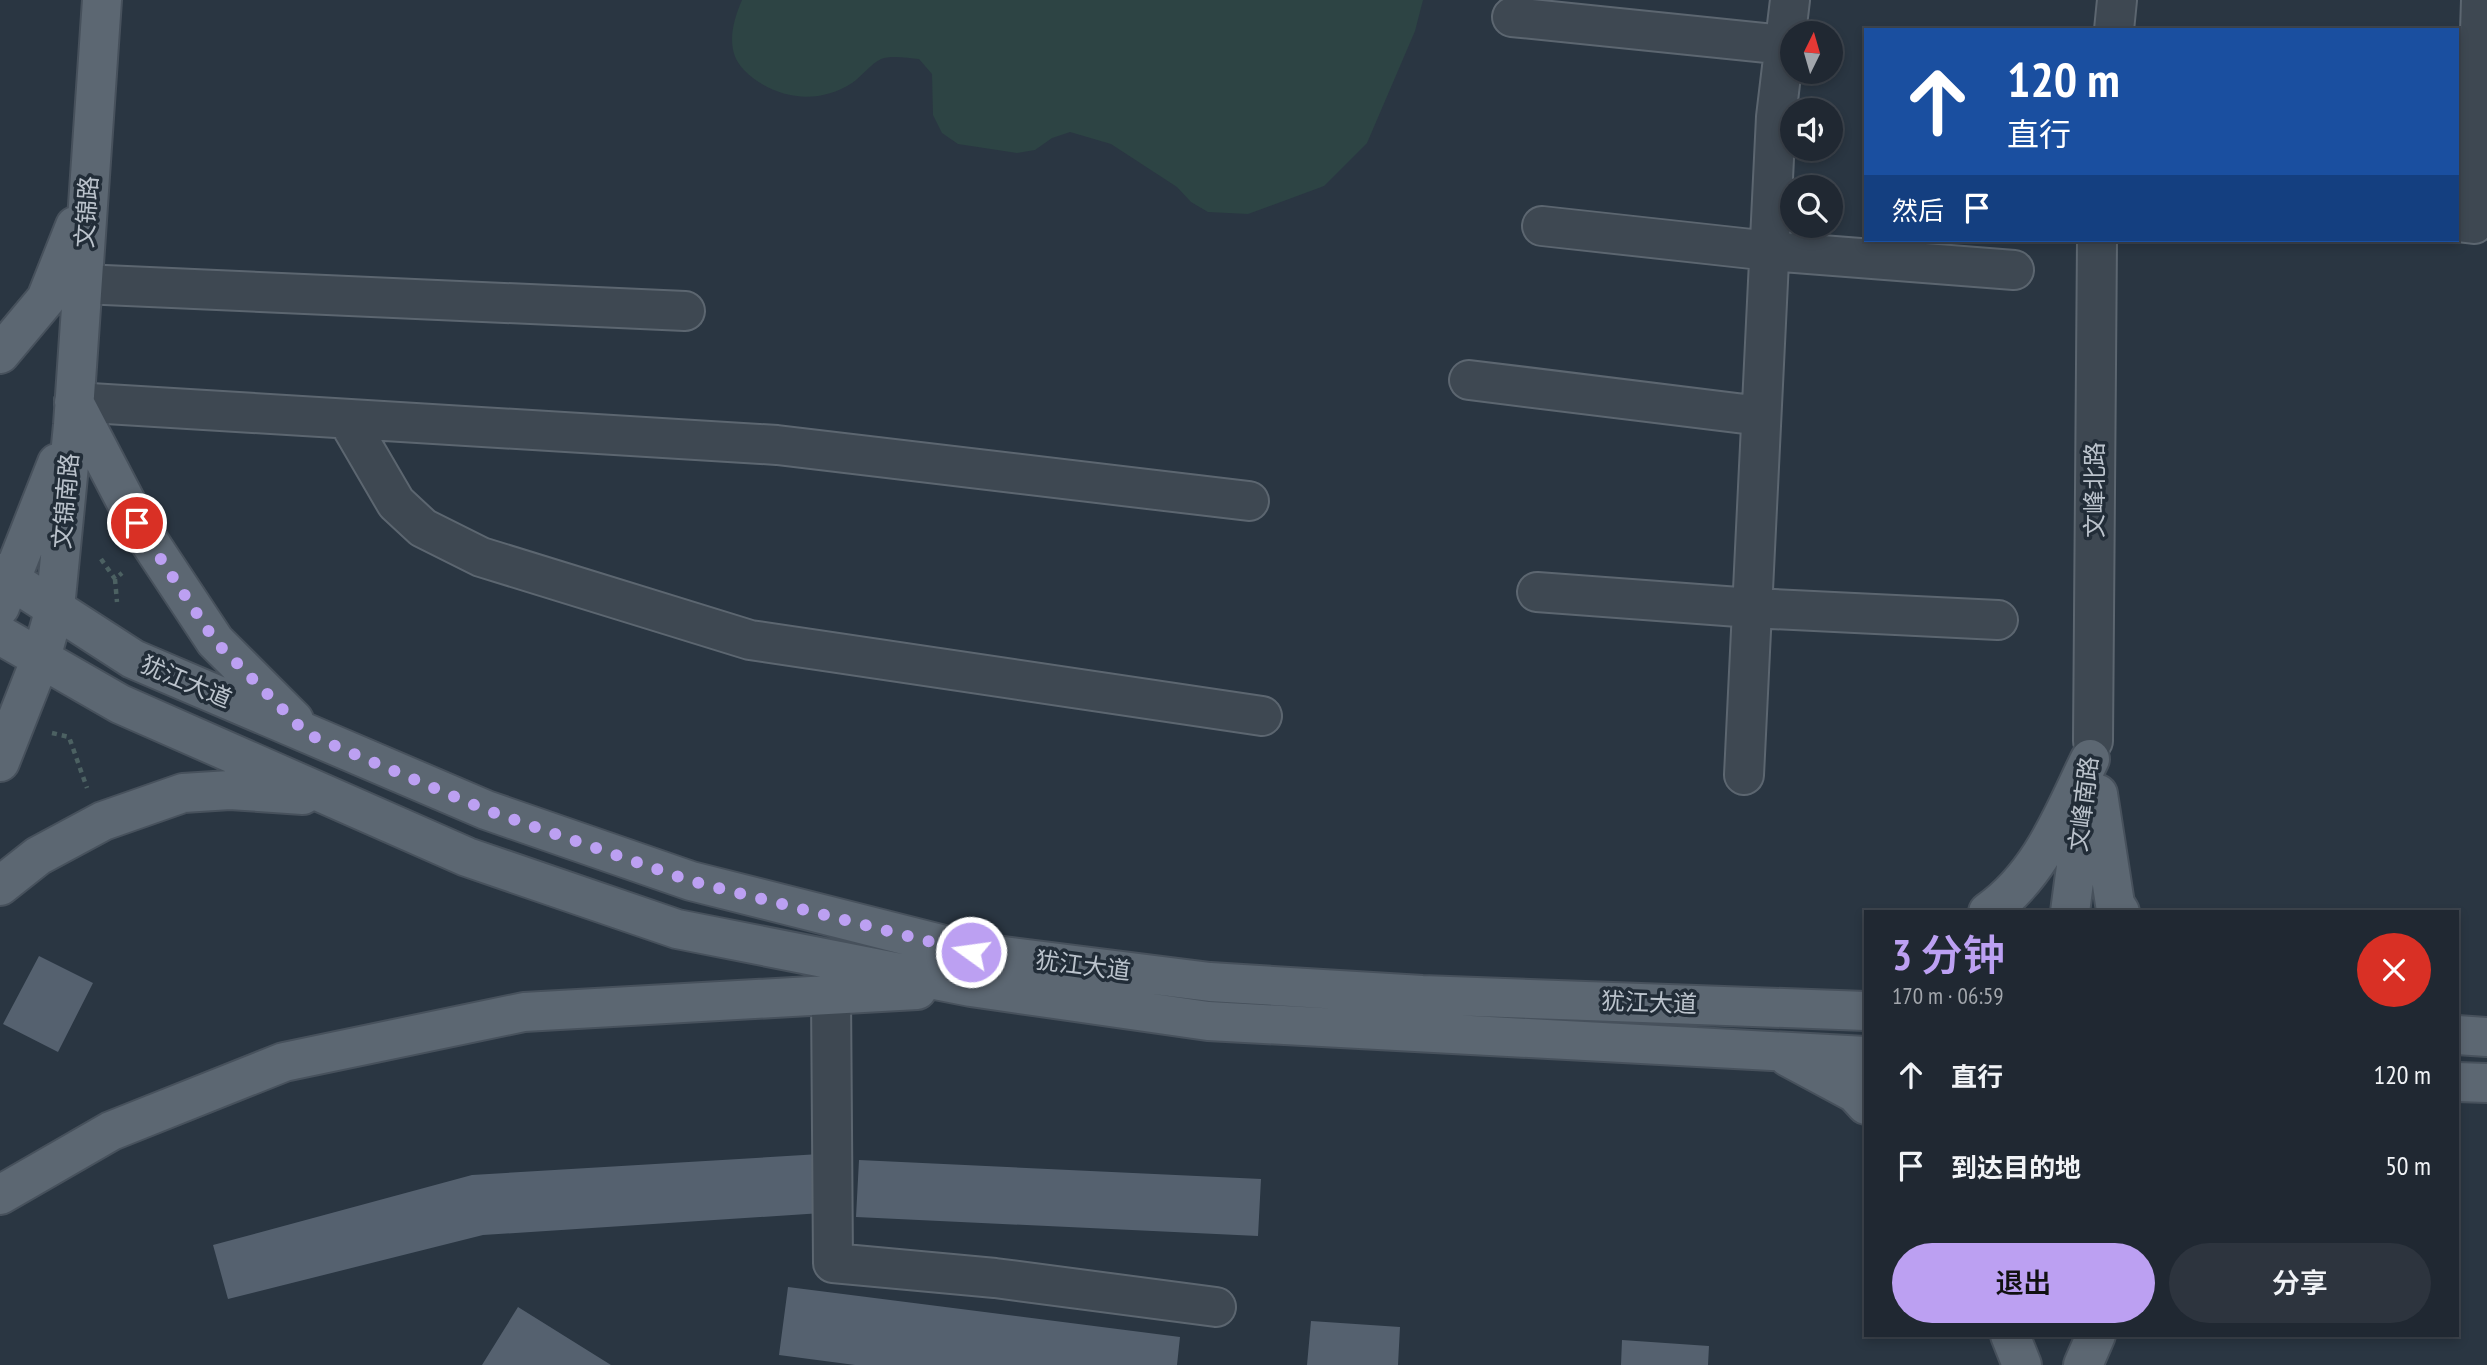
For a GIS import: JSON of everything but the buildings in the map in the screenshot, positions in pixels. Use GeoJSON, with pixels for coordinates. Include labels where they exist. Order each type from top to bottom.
{"type":"FeatureCollection","features":[{"type":"Feature","properties":{"kind":"main road","name":"文锦路"},"geometry":{"type":"LineString","coordinates":[[73,413],[102,0]]}},
{"type":"Feature","properties":{"kind":"main road"},"geometry":{"type":"LineString","coordinates":[[0,354],[46,299],[89,192]]}},
{"type":"Feature","properties":{"kind":"main road"},"geometry":{"type":"LineString","coordinates":[[73,413],[137,523],[215,641],[307,734]]}},
{"type":"Feature","properties":{"kind":"main road","name":"文锦南路"},"geometry":{"type":"LineString","coordinates":[[3,586],[73,413]]}},
{"type":"Feature","properties":{"kind":"main road","name":"文锦南路"},"geometry":{"type":"LineString","coordinates":[[0,762],[41,659],[55,608],[73,413]]}},
{"type":"Feature","properties":{"kind":"main road","name":"犹江大道"},"geometry":{"type":"LineString","coordinates":[[3,586],[55,608],[133,659],[486,810],[691,881],[971,952],[1210,982],[1422,995],[1864,1011]]}},
{"type":"Feature","properties":{"kind":"main road","name":"犹江大道"},"geometry":{"type":"LineString","coordinates":[[0,635],[120,704],[467,857],[677,929],[971,987],[1209,1021],[1864,1056]]}},
{"type":"Feature","properties":{"kind":"main road"},"geometry":{"type":"LineString","coordinates":[[1991,910],[2040,860],[2092,754]]}},
{"type":"Feature","properties":{"kind":"main road"},"geometry":{"type":"LineString","coordinates":[[2092,754],[2115,904],[2119,910]]}},
{"type":"Feature","properties":{"kind":"main road","name":"文峰南路"},"geometry":{"type":"LineString","coordinates":[[2070,910],[2092,754]]}},
{"type":"Feature","properties":{"kind":"main road","name":"文峰南路"},"geometry":{"type":"LineString","coordinates":[[2092,754],[2097,910]]}},
{"type":"Feature","properties":{"kind":"main road"},"geometry":{"type":"LineString","coordinates":[[0,886],[38,856],[103,821],[183,793],[230,790],[329,796]]}},
{"type":"Feature","properties":{"kind":"main road"},"geometry":{"type":"LineString","coordinates":[[1783,1007],[1864,986]]}},
{"type":"Feature","properties":{"kind":"main road"},"geometry":{"type":"LineString","coordinates":[[0,1195],[111,1131],[285,1062],[524,1012],[971,987]]}},
{"type":"Feature","properties":{"kind":"main road"},"geometry":{"type":"LineString","coordinates":[[2459,1035],[2487,1037]]}},
{"type":"Feature","properties":{"kind":"main road"},"geometry":{"type":"LineString","coordinates":[[1777,1051],[1854,1093],[1864,1103]]}},
{"type":"Feature","properties":{"kind":"main road"},"geometry":{"type":"LineString","coordinates":[[2459,1082],[2487,1083]]}},
{"type":"Feature","properties":{"kind":"main road"},"geometry":{"type":"LineString","coordinates":[[2011,1337],[2022,1365]]}},
{"type":"Feature","properties":{"kind":"main road"},"geometry":{"type":"LineString","coordinates":[[2034,1365],[2035,1337]]}},
{"type":"Feature","properties":{"kind":"main road"},"geometry":{"type":"LineString","coordinates":[[2083,1365],[2084,1337]]}},
{"type":"Feature","properties":{"kind":"main road"},"geometry":{"type":"LineString","coordinates":[[2083,1365],[2095,1337]]}},
{"type":"Feature","properties":{"kind":"street"},"geometry":{"type":"LineString","coordinates":[[1788,21],[1790,0]]}},
{"type":"Feature","properties":{"kind":"street"},"geometry":{"type":"LineString","coordinates":[[2114,28],[2118,0]]}},
{"type":"Feature","properties":{"kind":"street"},"geometry":{"type":"LineString","coordinates":[[2459,222],[2474,224],[2481,0]]}},
{"type":"Feature","properties":{"kind":"street"},"geometry":{"type":"LineString","coordinates":[[1512,17],[1780,45]]}},
{"type":"Feature","properties":{"kind":"street"},"geometry":{"type":"LineString","coordinates":[[1744,775],[1776,117],[1780,84]]}},
{"type":"Feature","properties":{"kind":"street"},"geometry":{"type":"LineString","coordinates":[[1542,226],[1770,251],[2014,270]]}},
{"type":"Feature","properties":{"kind":"street","name":"文峰北路"},"geometry":{"type":"LineString","coordinates":[[2092,754],[2097,242]]}},
{"type":"Feature","properties":{"kind":"street"},"geometry":{"type":"LineString","coordinates":[[82,284],[685,311]]}},
{"type":"Feature","properties":{"kind":"street"},"geometry":{"type":"LineString","coordinates":[[1469,380],[1761,416]]}},
{"type":"Feature","properties":{"kind":"street"},"geometry":{"type":"LineString","coordinates":[[73,413],[347,419],[778,445],[1249,502]]}},
{"type":"Feature","properties":{"kind":"street"},"geometry":{"type":"LineString","coordinates":[[347,419],[396,503],[423,528],[481,557],[750,640],[1262,716]]}},
{"type":"Feature","properties":{"kind":"street"},"geometry":{"type":"LineString","coordinates":[[1537,592],[1752,608],[1998,620]]}},
{"type":"Feature","properties":{"kind":"street"},"geometry":{"type":"LineString","coordinates":[[831,996],[833,1263],[995,1278],[1216,1307]]}},
{"type":"Feature","properties":{"kind":"path"},"geometry":{"type":"LineString","coordinates":[[115,579],[118,614]]}},
{"type":"Feature","properties":{"kind":"path"},"geometry":{"type":"LineString","coordinates":[[48,732],[69,737],[89,792]]}},
{"type":"Feature","properties":{"kind":"green space"},"geometry":{"type":"Polygon","coordinates":[[[742,0],[1423,0],[1415,31],[1367,143],[1324,186],[1248,214],[1208,212],[1191,202],[1177,187],[1111,144],[1070,132],[1052,138],[1035,150],[1017,153],[958,144],[942,133],[933,115],[932,74],[919,59],[881,59],[852,83],[824,95],[796,96],[768,88],[744,70],[734,54],[733,27],[742,0]]]}},
{"type":"Feature","properties":{"kind":"route"},"geometry":{"type":"LineString","coordinates":[[137,523],[215,641],[307,734],[486,810],[691,881],[971,952]]}}]}
